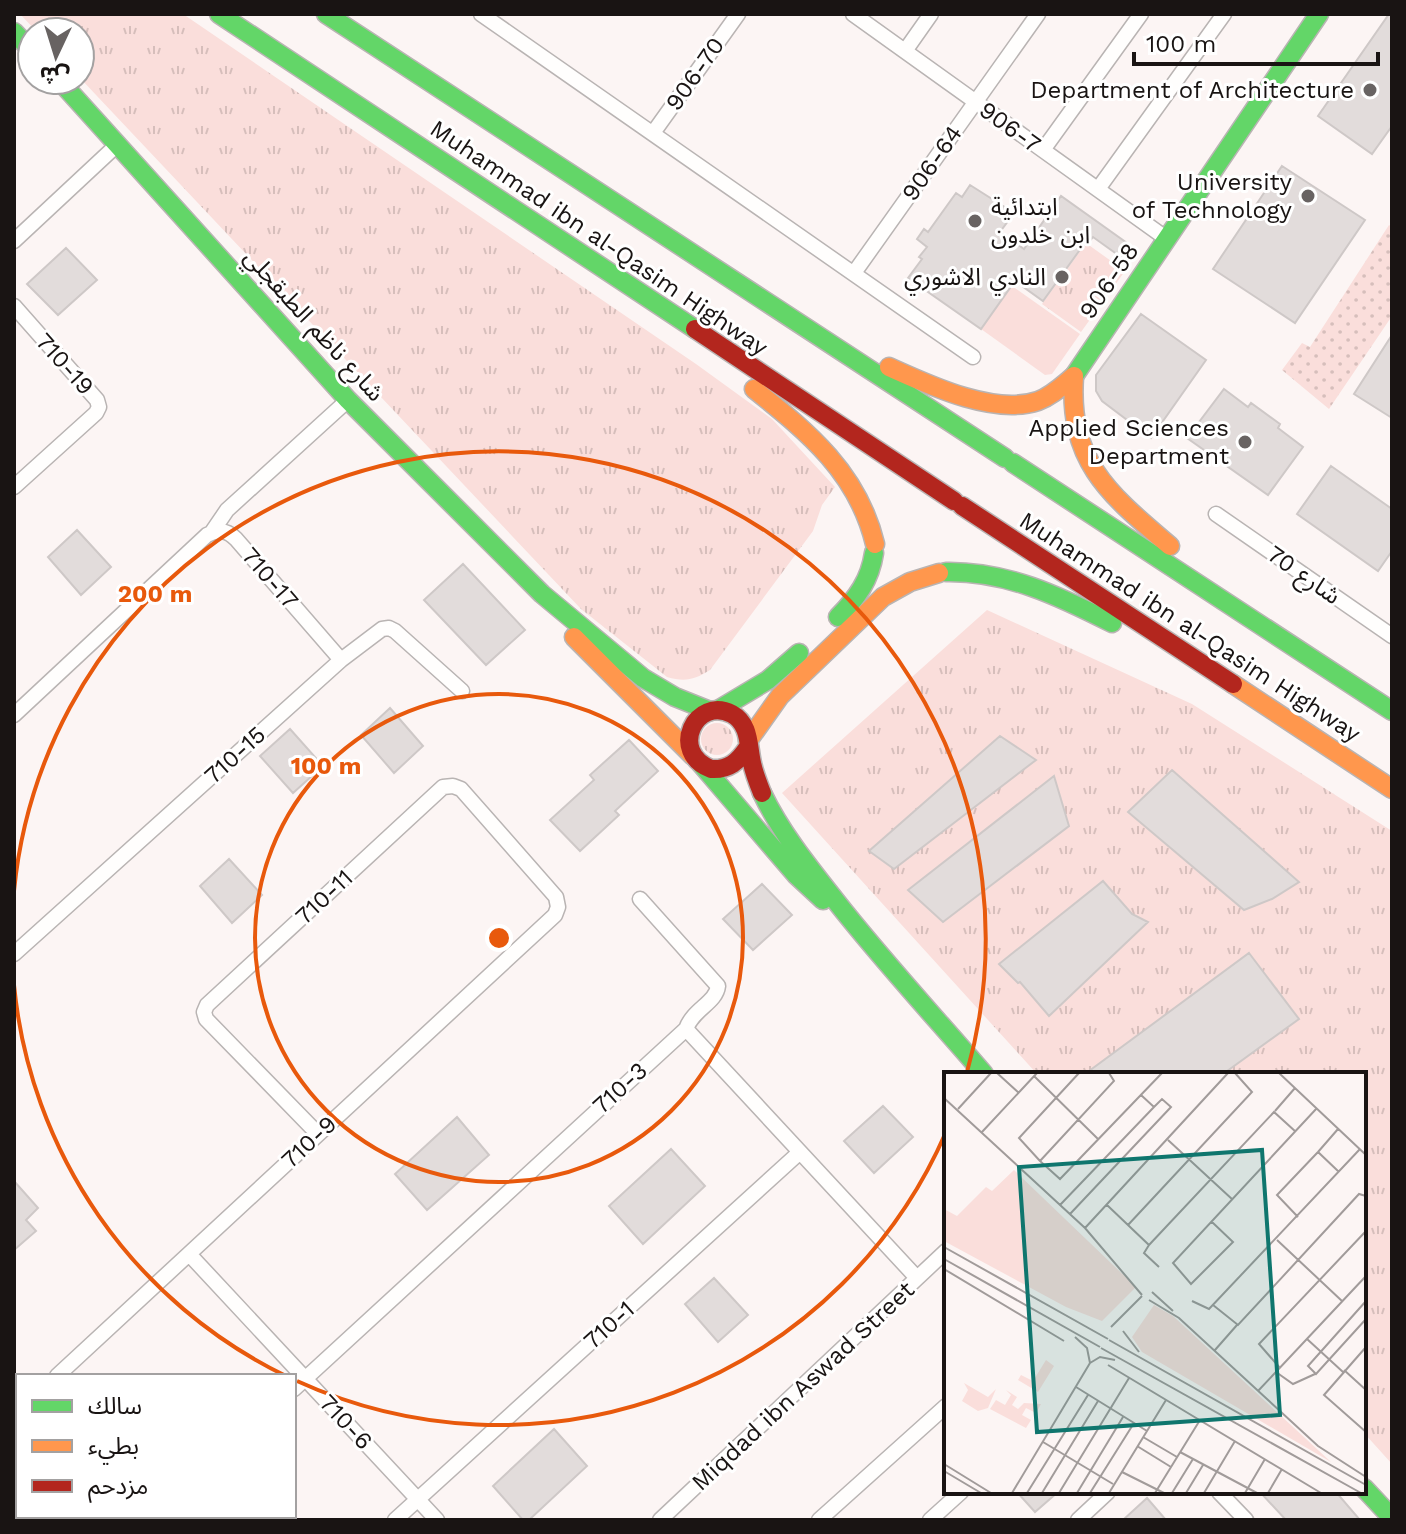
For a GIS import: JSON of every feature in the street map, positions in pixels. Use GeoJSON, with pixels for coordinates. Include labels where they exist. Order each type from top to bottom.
{"type":"FeatureCollection","features":[{"type":"Feature","properties":{"kind":"main road","name":"Muhammad ibn al-Qasim Highway"},"geometry":{"type":"LineString","coordinates":[[219,14],[1392,789]]}},
{"type":"Feature","properties":{"kind":"main road","name":"Muhammad ibn al-Qasim Highway"},"geometry":{"type":"LineString","coordinates":[[326,14],[1392,711]]}},
{"type":"Feature","properties":{"kind":"main road","name":"906-58"},"geometry":{"type":"LineString","coordinates":[[1074,376],[1319,14]]}},
{"type":"Feature","properties":{"kind":"main road","name":"شارع ناظم الطبقجلي"},"geometry":{"type":"LineString","coordinates":[[74,96],[348,400],[542,594]]}},
{"type":"Feature","properties":{"kind":"main road"},"geometry":{"type":"LineString","coordinates":[[606,272],[801,428],[840,470],[866,509],[872,526],[874,548],[869,578],[852,604],[784,668],[752,691],[700,716],[689,735],[697,760],[712,769],[734,765],[743,757],[748,744],[780,696],[883,597],[910,582],[943,573],[986,573],[1058,597],[1231,683]]}},
{"type":"Feature","properties":{"kind":"main road"},"geometry":{"type":"LineString","coordinates":[[792,319],[910,376],[999,404],[1036,402],[1055,392],[1074,376]]}},
{"type":"Feature","properties":{"kind":"main road"},"geometry":{"type":"LineString","coordinates":[[1074,376],[1070,401],[1075,432],[1086,460],[1137,518],[1269,630]]}},
{"type":"Feature","properties":{"kind":"main road"},"geometry":{"type":"LineString","coordinates":[[542,594],[643,678],[675,697],[714,711],[728,711],[743,723],[759,784],[777,820],[861,931],[982,1072]]}},
{"type":"Feature","properties":{"kind":"main road"},"geometry":{"type":"LineString","coordinates":[[542,594],[579,642],[697,760],[796,875],[827,905],[861,931]]}},
{"type":"Feature","properties":{"kind":"main road"},"geometry":{"type":"LineString","coordinates":[[1366,1490],[1392,1518]]}},
{"type":"Feature","properties":{"kind":"street"},"geometry":{"type":"LineString","coordinates":[[481,14],[973,357]]}},
{"type":"Feature","properties":{"kind":"street","name":"906-70"},"geometry":{"type":"LineString","coordinates":[[653,133],[738,14]]}},
{"type":"Feature","properties":{"kind":"street","name":"906-7"},"geometry":{"type":"LineString","coordinates":[[853,14],[1167,239]]}},
{"type":"Feature","properties":{"kind":"street"},"geometry":{"type":"LineString","coordinates":[[905,51],[931,14]]}},
{"type":"Feature","properties":{"kind":"street","name":"906-64"},"geometry":{"type":"LineString","coordinates":[[854,273],[1038,14]]}},
{"type":"Feature","properties":{"kind":"street"},"geometry":{"type":"LineString","coordinates":[[1043,150],[1141,14]]}},
{"type":"Feature","properties":{"kind":"street"},"geometry":{"type":"LineString","coordinates":[[1098,189],[1224,14]]}},
{"type":"Feature","properties":{"kind":"street"},"geometry":{"type":"LineString","coordinates":[[14,241],[118,144]]}},
{"type":"Feature","properties":{"kind":"street","name":"710-19"},"geometry":{"type":"LineString","coordinates":[[14,306],[97,400],[99,407],[14,487]]}},
{"type":"Feature","properties":{"kind":"street"},"geometry":{"type":"LineString","coordinates":[[14,715],[212,532],[227,510],[348,400]]}},
{"type":"Feature","properties":{"kind":"street","name":"شارع 70"},"geometry":{"type":"LineString","coordinates":[[1216,514],[1392,636]]}},
{"type":"Feature","properties":{"kind":"street","name":"710-17"},"geometry":{"type":"LineString","coordinates":[[212,532],[225,532],[236,539],[341,660]]}},
{"type":"Feature","properties":{"kind":"street","name":"710-15"},"geometry":{"type":"LineString","coordinates":[[14,954],[341,660],[377,632],[389,628],[462,691]]}},
{"type":"Feature","properties":{"kind":"street","name":"710-11"},"geometry":{"type":"LineString","coordinates":[[318,1134],[206,1019],[204,1012],[207,1005],[443,787],[461,789],[556,897],[558,907]]}},
{"type":"Feature","properties":{"kind":"street","name":"710-3"},"geometry":{"type":"LineString","coordinates":[[300,1384],[686,1029],[692,1015],[715,996],[718,986],[640,899]]}},
{"type":"Feature","properties":{"kind":"street","name":"710-9"},"geometry":{"type":"LineString","coordinates":[[59,1374],[555,915],[558,907]]}},
{"type":"Feature","properties":{"kind":"street"},"geometry":{"type":"LineString","coordinates":[[686,1029],[917,1278]]}},
{"type":"Feature","properties":{"kind":"street","name":"710-1"},"geometry":{"type":"LineString","coordinates":[[395,1520],[800,1152]]}},
{"type":"Feature","properties":{"kind":"street","name":"Miqdad ibn Aswad Street"},"geometry":{"type":"LineString","coordinates":[[661,1520],[944,1253]]}},
{"type":"Feature","properties":{"kind":"street","name":"710-6"},"geometry":{"type":"LineString","coordinates":[[189,1254],[291,1374]]}},
{"type":"Feature","properties":{"kind":"street","name":"710-6"},"geometry":{"type":"LineString","coordinates":[[300,1384],[437,1520]]}},
{"type":"Feature","properties":{"kind":"street"},"geometry":{"type":"LineString","coordinates":[[819,1520],[944,1408]]}},
{"type":"Feature","properties":{"kind":"street"},"geometry":{"type":"LineString","coordinates":[[930,1520],[959,1494]]}},
{"type":"Feature","properties":{"kind":"street"},"geometry":{"type":"LineString","coordinates":[[1078,1520],[1106,1494]]}},
{"type":"Feature","properties":{"kind":"street"},"geometry":{"type":"LineString","coordinates":[[1221,1494],[1246,1520]]}},
{"type":"Feature","properties":{"kind":"green space"},"geometry":{"type":"Polygon","coordinates":[[[20,14],[183,14],[772,419],[835,487],[822,505],[813,531],[710,670],[689,679],[667,677],[581,609],[96,95],[96,16],[20,14]]]}},
{"type":"Feature","properties":{"kind":"green space"},"geometry":{"type":"Polygon","coordinates":[[[1389,225],[1392,227],[1392,316],[1329,409],[1282,370],[1302,343],[1310,347],[1389,225]]]}},
{"type":"Feature","properties":{"kind":"green space"},"geometry":{"type":"Polygon","coordinates":[[[1086,243],[1125,271],[1081,332],[1042,304],[1086,243]]]}},
{"type":"Feature","properties":{"kind":"green space"},"geometry":{"type":"Polygon","coordinates":[[[1012,286],[1080,334],[1052,374],[1045,375],[981,329],[1012,286]]]}},
{"type":"Feature","properties":{"kind":"green space"},"geometry":{"type":"Polygon","coordinates":[[[987,610],[1192,704],[1392,831],[1392,1464],[1366,1435],[1366,1072],[1035,1072],[782,793],[987,610]]]}},
{"type":"Feature","properties":{"kind":"green space"},"geometry":{"type":"Polygon","coordinates":[[[717,723],[729,727],[733,739],[729,751],[717,755],[705,751],[701,739],[705,727],[717,723]]]}},
{"type":"Feature","properties":{"kind":"building","name":"Department of Architecture"},"geometry":{"type":"Polygon","coordinates":[[[1389,14],[1392,14],[1392,126],[1372,154],[1318,116],[1389,14]]]}},
{"type":"Feature","properties":{"kind":"building"},"geometry":{"type":"Polygon","coordinates":[[[1282,166],[1365,220],[1295,323],[1213,269],[1282,166]]]}},
{"type":"Feature","properties":{"kind":"building"},"geometry":{"type":"Polygon","coordinates":[[[970,185],[1014,213],[1000,232],[1024,249],[1061,196],[1134,248],[1125,260],[1093,237],[1089,242],[1087,240],[1043,301],[1015,281],[981,329],[908,278],[927,247],[917,239],[924,229],[928,232],[956,193],[962,197],[970,185]]]}},
{"type":"Feature","properties":{"kind":"building"},"geometry":{"type":"Polygon","coordinates":[[[66,248],[97,280],[58,315],[27,284],[66,248]]]}},
{"type":"Feature","properties":{"kind":"building"},"geometry":{"type":"Polygon","coordinates":[[[1141,314],[1206,360],[1151,438],[1102,401],[1096,391],[1096,375],[1141,314]]]}},
{"type":"Feature","properties":{"kind":"building"},"geometry":{"type":"Polygon","coordinates":[[[1392,335],[1392,418],[1354,394],[1392,335]]]}},
{"type":"Feature","properties":{"kind":"building","name":"Applied Sciences Department"},"geometry":{"type":"Polygon","coordinates":[[[1224,389],[1248,407],[1251,403],[1280,424],[1278,428],[1303,447],[1268,495],[1187,438],[1224,389]]]}},
{"type":"Feature","properties":{"kind":"building"},"geometry":{"type":"Polygon","coordinates":[[[1331,466],[1392,509],[1392,551],[1378,571],[1297,514],[1331,466]]]}},
{"type":"Feature","properties":{"kind":"building"},"geometry":{"type":"Polygon","coordinates":[[[77,530],[111,567],[81,595],[48,557],[77,530]]]}},
{"type":"Feature","properties":{"kind":"building"},"geometry":{"type":"Polygon","coordinates":[[[463,564],[525,630],[486,665],[424,600],[463,564]]]}},
{"type":"Feature","properties":{"kind":"building"},"geometry":{"type":"Polygon","coordinates":[[[390,708],[423,746],[394,773],[361,735],[390,708]]]}},
{"type":"Feature","properties":{"kind":"building"},"geometry":{"type":"Polygon","coordinates":[[[290,729],[323,766],[293,793],[260,756],[290,729]]]}},
{"type":"Feature","properties":{"kind":"building"},"geometry":{"type":"Polygon","coordinates":[[[1000,736],[1036,760],[894,869],[869,851],[1000,736]]]}},
{"type":"Feature","properties":{"kind":"building"},"geometry":{"type":"Polygon","coordinates":[[[629,740],[658,771],[615,811],[619,815],[580,851],[550,820],[594,780],[590,775],[629,740]]]}},
{"type":"Feature","properties":{"kind":"building"},"geometry":{"type":"Polygon","coordinates":[[[1172,770],[1299,882],[1272,899],[1244,910],[1128,812],[1172,770]]]}},
{"type":"Feature","properties":{"kind":"building"},"geometry":{"type":"Polygon","coordinates":[[[1054,776],[1069,826],[943,922],[908,890],[1054,776]]]}},
{"type":"Feature","properties":{"kind":"building"},"geometry":{"type":"Polygon","coordinates":[[[229,859],[262,895],[232,923],[200,886],[229,859]]]}},
{"type":"Feature","properties":{"kind":"building"},"geometry":{"type":"Polygon","coordinates":[[[1103,881],[1132,914],[1148,922],[1049,1016],[1020,982],[999,964],[1103,881]]]}},
{"type":"Feature","properties":{"kind":"building"},"geometry":{"type":"Polygon","coordinates":[[[762,884],[792,915],[753,950],[723,919],[762,884]]]}},
{"type":"Feature","properties":{"kind":"building"},"geometry":{"type":"Polygon","coordinates":[[[1249,953],[1299,1019],[1226,1072],[1088,1072],[1249,953]]]}},
{"type":"Feature","properties":{"kind":"building"},"geometry":{"type":"Polygon","coordinates":[[[883,1106],[913,1137],[874,1173],[844,1141],[883,1106]]]}},
{"type":"Feature","properties":{"kind":"building"},"geometry":{"type":"Polygon","coordinates":[[[457,1117],[489,1155],[427,1210],[395,1174],[457,1117]]]}},
{"type":"Feature","properties":{"kind":"building"},"geometry":{"type":"Polygon","coordinates":[[[671,1149],[705,1186],[643,1244],[609,1206],[671,1149]]]}},
{"type":"Feature","properties":{"kind":"building"},"geometry":{"type":"Polygon","coordinates":[[[14,1181],[38,1208],[26,1220],[36,1231],[14,1250],[14,1181]]]}},
{"type":"Feature","properties":{"kind":"building"},"geometry":{"type":"Polygon","coordinates":[[[714,1278],[748,1315],[718,1342],[685,1304],[714,1278]]]}},
{"type":"Feature","properties":{"kind":"building"},"geometry":{"type":"Polygon","coordinates":[[[554,1429],[587,1466],[529,1520],[523,1520],[493,1486],[554,1429]]]}},
{"type":"Feature","properties":{"kind":"building"},"geometry":{"type":"Polygon","coordinates":[[[1019,1494],[1056,1494],[1035,1512],[1019,1494]]]}},
{"type":"Feature","properties":{"kind":"building"},"geometry":{"type":"Polygon","coordinates":[[[1262,1494],[1338,1494],[1360,1520],[1286,1520],[1262,1494]]]}},
{"type":"Feature","properties":{"kind":"building"},"geometry":{"type":"Polygon","coordinates":[[[1147,1498],[1166,1520],[1123,1520],[1147,1498]]]}},
{"type":"Feature","properties":{"kind":"traffic: fast"},"geometry":{"type":"LineString","coordinates":[[219,14],[695,329]]}},
{"type":"Feature","properties":{"kind":"traffic: fast"},"geometry":{"type":"LineString","coordinates":[[326,14],[1005,458]]}},
{"type":"Feature","properties":{"kind":"traffic: fast"},"geometry":{"type":"LineString","coordinates":[[1074,376],[1319,14]]}},
{"type":"Feature","properties":{"kind":"traffic: fast"},"geometry":{"type":"LineString","coordinates":[[73,96],[348,400],[542,594],[643,678],[675,697],[710,711]]}},
{"type":"Feature","properties":{"kind":"traffic: fast"},"geometry":{"type":"LineString","coordinates":[[1013,463],[1392,711]]}},
{"type":"Feature","properties":{"kind":"traffic: fast"},"geometry":{"type":"LineString","coordinates":[[838,617],[862,588],[874,553]]}},
{"type":"Feature","properties":{"kind":"traffic: fast"},"geometry":{"type":"LineString","coordinates":[[946,572],[990,576],[1032,587],[1112,623]]}},
{"type":"Feature","properties":{"kind":"traffic: fast"},"geometry":{"type":"LineString","coordinates":[[718,710],[768,680],[799,653]]}},
{"type":"Feature","properties":{"kind":"traffic: fast"},"geometry":{"type":"LineString","coordinates":[[701,764],[796,875],[823,900]]}},
{"type":"Feature","properties":{"kind":"traffic: fast"},"geometry":{"type":"LineString","coordinates":[[762,793],[786,835],[825,887],[982,1072]]}},
{"type":"Feature","properties":{"kind":"traffic: fast"},"geometry":{"type":"LineString","coordinates":[[1366,1490],[1392,1518]]}},
{"type":"Feature","properties":{"kind":"traffic: slow"},"geometry":{"type":"LineString","coordinates":[[889,367],[962,396],[1002,405],[1038,401],[1074,376]]}},
{"type":"Feature","properties":{"kind":"traffic: slow"},"geometry":{"type":"LineString","coordinates":[[1074,376],[1078,432],[1097,474],[1128,510],[1170,546]]}},
{"type":"Feature","properties":{"kind":"traffic: slow"},"geometry":{"type":"LineString","coordinates":[[754,389],[812,439],[844,475],[857,496],[875,544]]}},
{"type":"Feature","properties":{"kind":"traffic: slow"},"geometry":{"type":"LineString","coordinates":[[748,741],[780,696],[883,597],[910,582],[939,573]]}},
{"type":"Feature","properties":{"kind":"traffic: slow"},"geometry":{"type":"LineString","coordinates":[[574,637],[693,756]]}},
{"type":"Feature","properties":{"kind":"traffic: slow"},"geometry":{"type":"LineString","coordinates":[[1233,684],[1392,789]]}},
{"type":"Feature","properties":{"kind":"traffic: jam"},"geometry":{"type":"LineString","coordinates":[[695,329],[954,501]]}},
{"type":"Feature","properties":{"kind":"traffic: jam"},"geometry":{"type":"LineString","coordinates":[[962,506],[1233,684]]}},
{"type":"Feature","properties":{"kind":"traffic: jam"},"geometry":{"type":"LineString","coordinates":[[748,747],[732,764],[711,769],[698,761],[691,751],[689,739],[692,728],[707,712],[719,710],[738,718],[747,736],[762,793]]}},
{"type":"Feature","properties":{"kind":"place","name":"Department of Architecture"},"geometry":{"type":"Point","coordinates":[1370,90]}},
{"type":"Feature","properties":{"kind":"place","name":"University of Technology"},"geometry":{"type":"Point","coordinates":[1308,196]}},
{"type":"Feature","properties":{"kind":"place","name":"ابتدائية ابن خلدون"},"geometry":{"type":"Point","coordinates":[975,221]}},
{"type":"Feature","properties":{"kind":"place","name":"النادي الاشوري"},"geometry":{"type":"Point","coordinates":[1062,277]}},
{"type":"Feature","properties":{"kind":"place","name":"Applied Sciences Department"},"geometry":{"type":"Point","coordinates":[1245,442]}}]}
